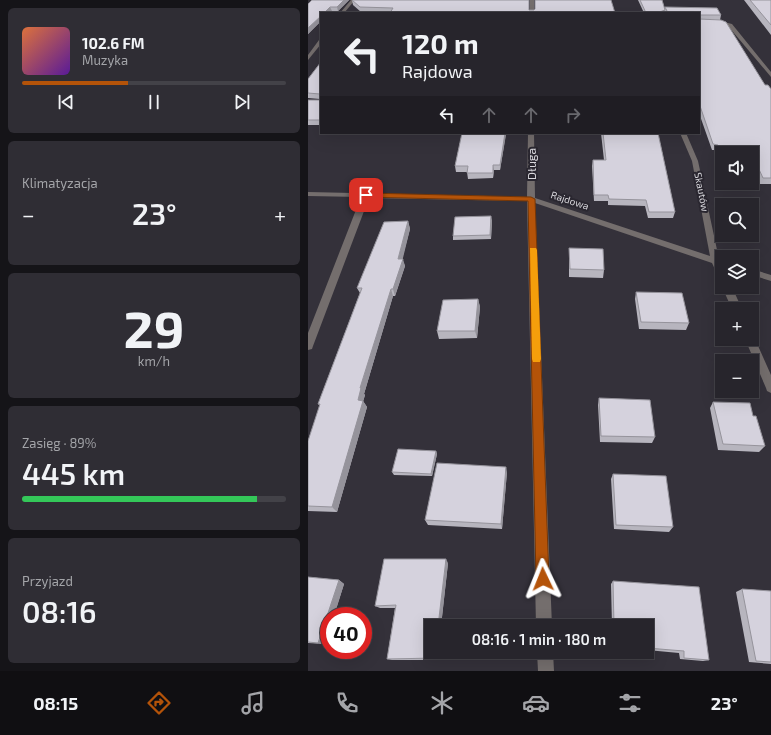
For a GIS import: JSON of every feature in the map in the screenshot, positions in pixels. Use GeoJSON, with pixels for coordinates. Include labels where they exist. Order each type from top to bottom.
{"type":"FeatureCollection","features":[{"type":"Feature","properties":{"kind":"street"},"geometry":{"type":"LineString","coordinates":[[343,12],[353,0]]}},
{"type":"Feature","properties":{"kind":"street"},"geometry":{"type":"LineString","coordinates":[[532,0],[532,12]]}},
{"type":"Feature","properties":{"kind":"street"},"geometry":{"type":"LineString","coordinates":[[700,22],[720,22],[730,25],[771,75]]}},
{"type":"Feature","properties":{"kind":"street"},"geometry":{"type":"LineString","coordinates":[[308,58],[320,42]]}},
{"type":"Feature","properties":{"kind":"street","name":"Długa"},"geometry":{"type":"LineString","coordinates":[[531,134],[531,199],[544,619]]}},
{"type":"Feature","properties":{"kind":"street","name":"Skautów"},"geometry":{"type":"LineString","coordinates":[[683,134],[695,161],[716,250]]}},
{"type":"Feature","properties":{"kind":"street","name":"Rajdowa"},"geometry":{"type":"LineString","coordinates":[[308,194],[531,199],[715,260]]}},
{"type":"Feature","properties":{"kind":"street"},"geometry":{"type":"LineString","coordinates":[[308,346],[366,195]]}},
{"type":"Feature","properties":{"kind":"street"},"geometry":{"type":"LineString","coordinates":[[759,274],[771,278]]}},
{"type":"Feature","properties":{"kind":"street"},"geometry":{"type":"LineString","coordinates":[[753,346],[771,388]]}},
{"type":"Feature","properties":{"kind":"street"},"geometry":{"type":"LineString","coordinates":[[545,659],[546,671]]}},
{"type":"Feature","properties":{"kind":"building"},"geometry":{"type":"Polygon","coordinates":[[[312,0],[344,0],[337,7],[330,7],[325,12],[320,12],[320,17],[308,28],[308,4],[312,0]]]}},
{"type":"Feature","properties":{"kind":"building"},"geometry":{"type":"Polygon","coordinates":[[[352,0],[529,0],[529,10],[534,10],[535,0],[611,0],[615,12],[391,12],[393,8],[360,7],[352,0]]]}},
{"type":"Feature","properties":{"kind":"building"},"geometry":{"type":"Polygon","coordinates":[[[640,0],[662,0],[665,10],[660,12],[646,12],[640,0]]]}},
{"type":"Feature","properties":{"kind":"building"},"geometry":{"type":"Polygon","coordinates":[[[750,0],[771,0],[771,25],[750,0]]]}},
{"type":"Feature","properties":{"kind":"building"},"geometry":{"type":"Polygon","coordinates":[[[665,7],[717,8],[721,15],[700,15],[700,12],[668,12],[665,7]]]}},
{"type":"Feature","properties":{"kind":"building"},"geometry":{"type":"Polygon","coordinates":[[[700,19],[721,20],[726,22],[765,85],[768,85],[771,89],[771,178],[763,178],[759,169],[759,146],[713,144],[700,106],[700,19]]]}},
{"type":"Feature","properties":{"kind":"building"},"geometry":{"type":"Polygon","coordinates":[[[320,63],[320,94],[308,93],[308,79],[320,63]]]}},
{"type":"Feature","properties":{"kind":"building"},"geometry":{"type":"Polygon","coordinates":[[[308,100],[319,100],[320,120],[308,120],[308,100]]]}},
{"type":"Feature","properties":{"kind":"building"},"geometry":{"type":"Polygon","coordinates":[[[462,134],[505,134],[500,165],[493,165],[493,173],[467,173],[468,166],[455,166],[462,134]]]}},
{"type":"Feature","properties":{"kind":"building"},"geometry":{"type":"Polygon","coordinates":[[[603,134],[658,134],[675,212],[649,212],[646,200],[609,199],[608,195],[594,195],[593,160],[606,160],[603,134]]]}},
{"type":"Feature","properties":{"kind":"building"},"geometry":{"type":"Polygon","coordinates":[[[491,216],[490,235],[453,236],[455,217],[491,216]]]}},
{"type":"Feature","properties":{"kind":"building"},"geometry":{"type":"Polygon","coordinates":[[[408,221],[398,259],[403,259],[393,289],[391,289],[360,388],[358,400],[363,401],[332,507],[308,506],[308,441],[320,404],[318,404],[362,288],[357,288],[384,222],[408,221]]]}},
{"type":"Feature","properties":{"kind":"building"},"geometry":{"type":"Polygon","coordinates":[[[569,248],[603,249],[604,270],[570,269],[569,248]]]}},
{"type":"Feature","properties":{"kind":"building"},"geometry":{"type":"Polygon","coordinates":[[[636,292],[682,293],[689,323],[641,322],[636,292]]]}},
{"type":"Feature","properties":{"kind":"building"},"geometry":{"type":"Polygon","coordinates":[[[478,299],[475,331],[437,331],[443,300],[478,299]]]}},
{"type":"Feature","properties":{"kind":"building"},"geometry":{"type":"Polygon","coordinates":[[[599,398],[650,400],[655,437],[601,436],[599,398]]]}},
{"type":"Feature","properties":{"kind":"building"},"geometry":{"type":"Polygon","coordinates":[[[713,402],[750,403],[753,416],[756,416],[765,446],[723,444],[713,402]]]}},
{"type":"Feature","properties":{"kind":"building"},"geometry":{"type":"Polygon","coordinates":[[[398,449],[436,451],[431,474],[392,472],[398,449]]]}},
{"type":"Feature","properties":{"kind":"building"},"geometry":{"type":"Polygon","coordinates":[[[437,463],[506,467],[501,524],[425,520],[437,463]]]}},
{"type":"Feature","properties":{"kind":"building"},"geometry":{"type":"Polygon","coordinates":[[[613,474],[666,476],[673,527],[616,525],[613,474]]]}},
{"type":"Feature","properties":{"kind":"building"},"geometry":{"type":"Polygon","coordinates":[[[384,559],[446,559],[439,619],[424,619],[424,658],[387,659],[396,605],[375,606],[384,559]]]}},
{"type":"Feature","properties":{"kind":"building"},"geometry":{"type":"Polygon","coordinates":[[[308,577],[339,580],[330,607],[320,607],[320,637],[318,643],[308,642],[308,577]]]}},
{"type":"Feature","properties":{"kind":"building"},"geometry":{"type":"Polygon","coordinates":[[[613,581],[699,587],[709,660],[684,658],[684,651],[654,649],[654,619],[614,619],[613,581]]]}},
{"type":"Feature","properties":{"kind":"building"},"geometry":{"type":"Polygon","coordinates":[[[742,589],[771,591],[771,662],[756,661],[742,589]]]}},
{"type":"Feature","properties":{"kind":"slow traffic"},"geometry":{"type":"LineString","coordinates":[[533,250],[536,359]]}},
{"type":"Feature","properties":{"kind":"route"},"geometry":{"type":"LineString","coordinates":[[366,195],[531,199],[543,579]]}}]}
